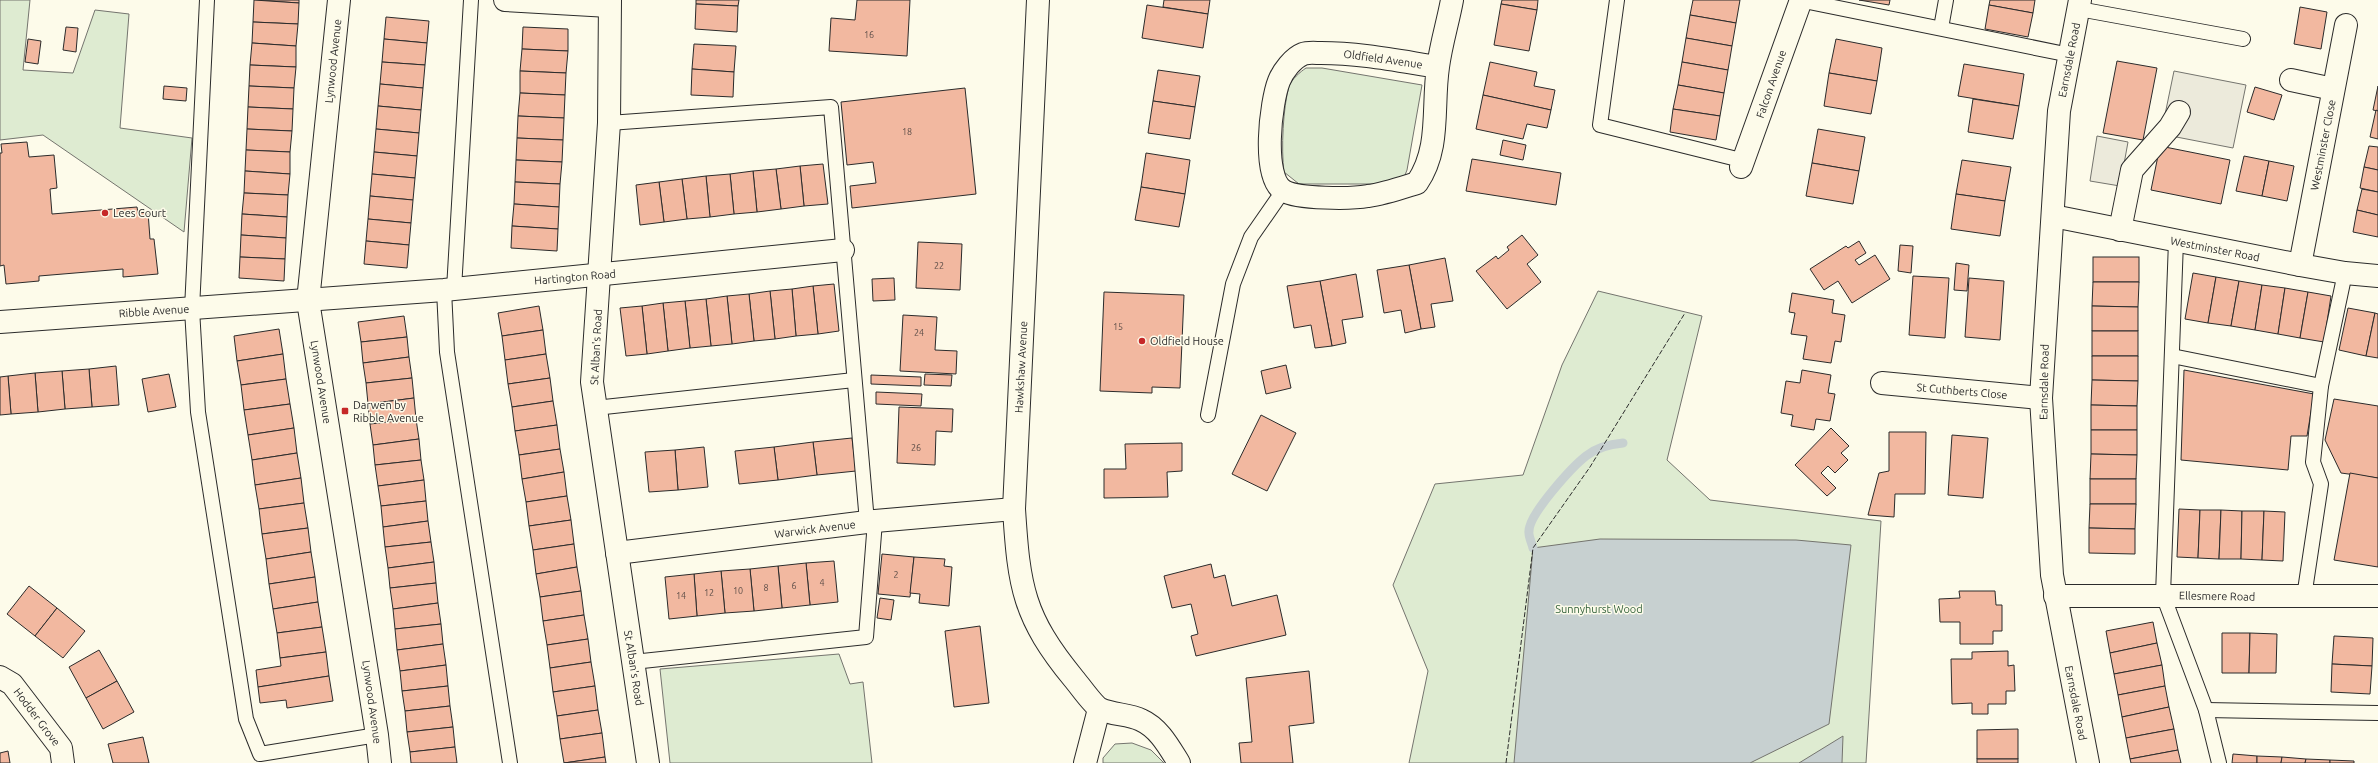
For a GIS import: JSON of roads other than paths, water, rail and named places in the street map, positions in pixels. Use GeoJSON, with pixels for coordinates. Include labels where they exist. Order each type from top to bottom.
{"type":"FeatureCollection","features":[{"type":"Feature","properties":{"kind":"street","name":"Lynwood Avenue"},"geometry":{"type":"LineString","coordinates":[[339,0],[308,301],[377,734],[380,763]]}},
{"type":"Feature","properties":{"kind":"street"},"geometry":{"type":"LineString","coordinates":[[505,0],[610,3]]}},
{"type":"Feature","properties":{"kind":"street","name":"Hawkshaw Avenue"},"geometry":{"type":"LineString","coordinates":[[1038,0],[1014,509],[1017,562],[1023,593],[1032,617],[1051,651],[1099,709]]}},
{"type":"Feature","properties":{"kind":"street","name":"Oldfield Avenue"},"geometry":{"type":"LineString","coordinates":[[1438,67],[1345,53],[1304,54],[1290,63],[1279,81],[1270,133],[1271,171],[1283,191],[1308,197],[1368,196],[1418,184],[1425,172],[1436,130],[1438,67],[1452,0]]}},
{"type":"Feature","properties":{"kind":"street","name":"Falcon Avenue"},"geometry":{"type":"LineString","coordinates":[[1743,164],[1800,0]]}},
{"type":"Feature","properties":{"kind":"street","name":"St Alban's Road"},"geometry":{"type":"LineString","coordinates":[[610,3],[609,123],[592,382],[648,763]]}},
{"type":"Feature","properties":{"kind":"street","name":"Earnsdale Road"},"geometry":{"type":"LineString","coordinates":[[2080,5],[2060,111],[2041,398],[2051,569],[2088,763]]}},
{"type":"Feature","properties":{"kind":"street","name":"Westminster Close"},"geometry":{"type":"LineString","coordinates":[[2300,265],[2346,25]]}},
{"type":"Feature","properties":{"kind":"street"},"geometry":{"type":"LineString","coordinates":[[2291,80],[2333,89]]}},
{"type":"Feature","properties":{"kind":"street"},"geometry":{"type":"LineString","coordinates":[[2120,230],[2132,170],[2170,127],[2179,112]]}},
{"type":"Feature","properties":{"kind":"street","name":"Westminster Road"},"geometry":{"type":"LineString","coordinates":[[2053,216],[2300,265],[2345,273],[2378,276]]}},
{"type":"Feature","properties":{"kind":"street","name":"Hartington Road"},"geometry":{"type":"LineString","coordinates":[[308,301],[600,275],[843,250]]}},
{"type":"Feature","properties":{"kind":"street","name":"Ribble Avenue"},"geometry":{"type":"LineString","coordinates":[[0,322],[308,301]]}},
{"type":"Feature","properties":{"kind":"street","name":"St Cuthberts Close"},"geometry":{"type":"LineString","coordinates":[[1882,383],[2041,398]]}},
{"type":"Feature","properties":{"kind":"street","name":"Warwick Avenue"},"geometry":{"type":"LineString","coordinates":[[617,553],[871,522],[1014,509]]}},
{"type":"Feature","properties":{"kind":"street","name":"Ellesmere Road"},"geometry":{"type":"LineString","coordinates":[[2055,596],[2378,596]]}},
{"type":"Feature","properties":{"kind":"street","name":"Hodder Grove"},"geometry":{"type":"LineString","coordinates":[[0,677],[12,684],[61,748],[63,763]]}},
{"type":"Feature","properties":{"kind":"street"},"geometry":{"type":"LineString","coordinates":[[1085,763],[1099,709],[1142,720],[1164,738],[1179,763]]}},
{"type":"Feature","properties":{"kind":"lane"},"geometry":{"type":"LineString","coordinates":[[207,0],[192,309],[198,412],[246,719],[260,754],[377,734]]}},
{"type":"Feature","properties":{"kind":"lane"},"geometry":{"type":"LineString","coordinates":[[471,0],[449,289],[447,352],[510,763]]}},
{"type":"Feature","properties":{"kind":"lane"},"geometry":{"type":"LineString","coordinates":[[1617,0],[1600,125],[1743,164]]}},
{"type":"Feature","properties":{"kind":"lane"},"geometry":{"type":"LineString","coordinates":[[1800,0],[2070,54]]}},
{"type":"Feature","properties":{"kind":"lane"},"geometry":{"type":"LineString","coordinates":[[1941,28],[1946,0]]}},
{"type":"Feature","properties":{"kind":"lane"},"geometry":{"type":"LineString","coordinates":[[2080,5],[2243,39]]}},
{"type":"Feature","properties":{"kind":"lane"},"geometry":{"type":"LineString","coordinates":[[609,123],[831,107],[854,380],[871,522],[866,637],[633,662]]}},
{"type":"Feature","properties":{"kind":"lane"},"geometry":{"type":"LineString","coordinates":[[1208,415],[1233,284],[1251,237],[1283,191]]}},
{"type":"Feature","properties":{"kind":"lane"},"geometry":{"type":"LineString","coordinates":[[2176,241],[2163,595],[2206,710],[2219,763]]}},
{"type":"Feature","properties":{"kind":"lane"},"geometry":{"type":"LineString","coordinates":[[2304,597],[2321,484],[2313,462],[2321,386],[2345,273]]}},
{"type":"Feature","properties":{"kind":"lane"},"geometry":{"type":"LineString","coordinates":[[2172,356],[2321,386]]}},
{"type":"Feature","properties":{"kind":"lane"},"geometry":{"type":"LineString","coordinates":[[596,408],[854,380]]}},
{"type":"Feature","properties":{"kind":"lane"},"geometry":{"type":"LineString","coordinates":[[2206,710],[2378,713]]}},
{"type":"Feature","properties":{"kind":"waterway"},"geometry":{"type":"LineString","coordinates":[[1533,548],[1529,533],[1531,523],[1552,491],[1590,453],[1604,447],[1623,443]]}},
{"type":"Feature","properties":{"kind":"place","name":"Lees Court"},"geometry":{"type":"Point","coordinates":[105,213]}},
{"type":"Feature","properties":{"kind":"place","name":"Oldfield House"},"geometry":{"type":"Point","coordinates":[1142,341]}},
{"type":"Feature","properties":{"kind":"place","name":"Darwen by Ribble Avenue"},"geometry":{"type":"Point","coordinates":[345,411]}},
{"type":"Feature","properties":{"kind":"park label","name":"Sunnyhurst Wood"},"geometry":{"type":"Point","coordinates":[1599,609]}}]}
